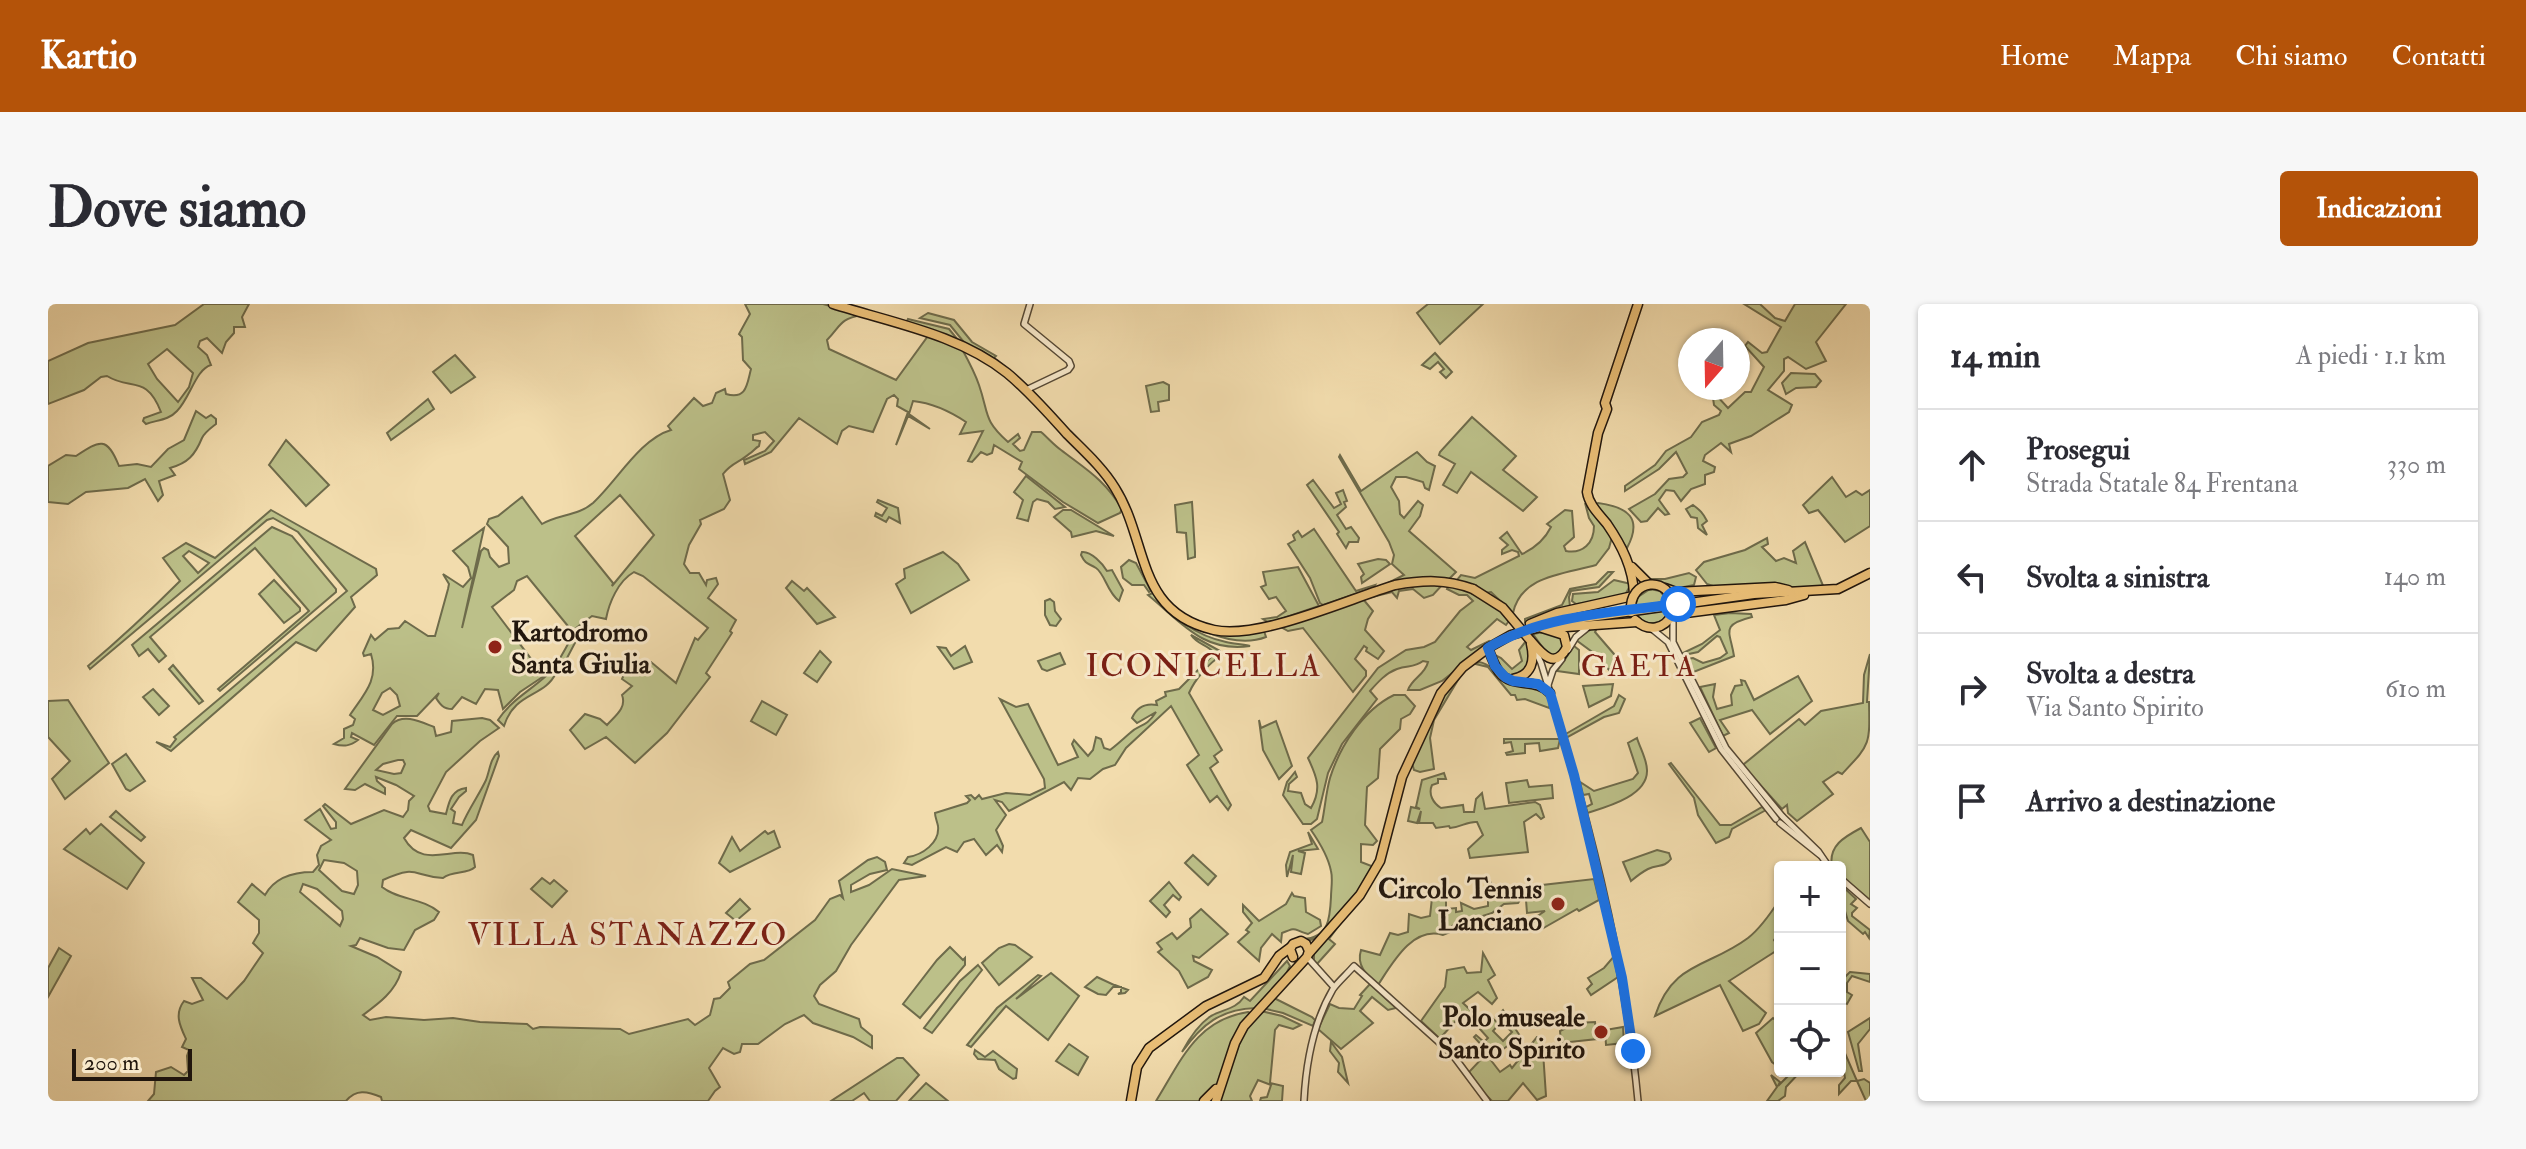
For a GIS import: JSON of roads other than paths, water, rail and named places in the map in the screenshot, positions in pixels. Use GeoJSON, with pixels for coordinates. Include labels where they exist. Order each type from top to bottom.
{"type":"FeatureCollection","features":[{"type":"Feature","properties":{"kind":"main road"},"geometry":{"type":"LineString","coordinates":[[833,304],[950,340],[987,359],[1026,390],[1108,477],[1127,509],[1146,574],[1166,604],[1193,624],[1232,632],[1261,629],[1395,585],[1434,580],[1473,589],[1503,608],[1545,657],[1559,657],[1565,651],[1565,637],[1561,632],[1542,628]]}},
{"type":"Feature","properties":{"kind":"main road"},"geometry":{"type":"LineString","coordinates":[[1638,304],[1605,403],[1607,409],[1595,445],[1588,497],[1629,563],[1650,585]]}},
{"type":"Feature","properties":{"kind":"main road"},"geometry":{"type":"LineString","coordinates":[[1629,563],[1634,595],[1631,612],[1637,622]]}},
{"type":"Feature","properties":{"kind":"main road"},"geometry":{"type":"LineString","coordinates":[[1511,635],[1627,611],[1838,589],[1870,573]]}},
{"type":"Feature","properties":{"kind":"main road"},"geometry":{"type":"LineString","coordinates":[[1216,1101],[1239,1034],[1369,883],[1380,861],[1402,777],[1433,708],[1458,672],[1488,648],[1557,613],[1617,601],[1650,585],[1676,592],[1775,587],[1796,592]]}},
{"type":"Feature","properties":{"kind":"main road"},"geometry":{"type":"LineString","coordinates":[[1542,628],[1637,622],[1651,628],[1662,626],[1673,614],[1673,599],[1665,588]]}},
{"type":"Feature","properties":{"kind":"main road"},"geometry":{"type":"LineString","coordinates":[[1673,614],[1786,600],[1816,591]]}},
{"type":"Feature","properties":{"kind":"main road"},"geometry":{"type":"LineString","coordinates":[[1501,674],[1513,679],[1528,673],[1533,657],[1530,640]]}},
{"type":"Feature","properties":{"kind":"main road"},"geometry":{"type":"LineString","coordinates":[[1488,648],[1501,674],[1513,681],[1538,684],[1549,689]]}},
{"type":"Feature","properties":{"kind":"main road"},"geometry":{"type":"LineString","coordinates":[[1476,657],[1495,666]]}},
{"type":"Feature","properties":{"kind":"main road"},"geometry":{"type":"LineString","coordinates":[[1131,1101],[1137,1067],[1149,1048],[1206,1006],[1264,978],[1280,955],[1295,942],[1313,941],[1327,933]]}},
{"type":"Feature","properties":{"kind":"main road"},"geometry":{"type":"LineString","coordinates":[[1303,958],[1308,946],[1304,942]]}},
{"type":"Feature","properties":{"kind":"main road"},"geometry":{"type":"LineString","coordinates":[[1291,947],[1303,958]]}},
{"type":"Feature","properties":{"kind":"main road"},"geometry":{"type":"LineString","coordinates":[[1277,960],[1303,958]]}},
{"type":"Feature","properties":{"kind":"main road"},"geometry":{"type":"LineString","coordinates":[[1204,1101],[1222,1082]]}},
{"type":"Feature","properties":{"kind":"street"},"geometry":{"type":"LineString","coordinates":[[1026,390],[1071,366],[1069,361],[1025,325],[1030,304]]}},
{"type":"Feature","properties":{"kind":"street"},"geometry":{"type":"LineString","coordinates":[[1673,614],[1673,642],[1726,748],[1780,819]]}},
{"type":"Feature","properties":{"kind":"street"},"geometry":{"type":"LineString","coordinates":[[1549,689],[1553,670],[1576,637],[1597,623]]}},
{"type":"Feature","properties":{"kind":"street"},"geometry":{"type":"LineString","coordinates":[[1651,628],[1668,642],[1721,749],[1780,819],[1825,861]]}},
{"type":"Feature","properties":{"kind":"street"},"geometry":{"type":"LineString","coordinates":[[1530,640],[1549,689],[1574,775],[1622,978],[1630,1019],[1638,1100],[1631,1101]]}},
{"type":"Feature","properties":{"kind":"street"},"geometry":{"type":"LineString","coordinates":[[1846,883],[1870,904]]}},
{"type":"Feature","properties":{"kind":"street"},"geometry":{"type":"LineString","coordinates":[[1303,958],[1332,984]]}},
{"type":"Feature","properties":{"kind":"street"},"geometry":{"type":"LineString","coordinates":[[1332,984],[1342,981],[1354,966],[1452,1054],[1487,1101]]}},
{"type":"Feature","properties":{"kind":"street"},"geometry":{"type":"LineString","coordinates":[[1304,1101],[1310,1047],[1332,984]]}},
{"type":"Feature","properties":{"kind":"place","name":"Kartodromo Santa Giulia"},"geometry":{"type":"Point","coordinates":[495,647]}},
{"type":"Feature","properties":{"kind":"place","name":"Circolo Tennis Lanciano"},"geometry":{"type":"Point","coordinates":[1558,904]}},
{"type":"Feature","properties":{"kind":"place","name":"Polo museale Santo Spirito"},"geometry":{"type":"Point","coordinates":[1601,1032]}},
{"type":"Feature","properties":{"kind":"district","name":"ICONICELLA"},"geometry":{"type":"Point","coordinates":[1204,665]}},
{"type":"Feature","properties":{"kind":"district","name":"GAETA"},"geometry":{"type":"Point","coordinates":[1639,666]}},
{"type":"Feature","properties":{"kind":"district","name":"VILLA STANAZZO"},"geometry":{"type":"Point","coordinates":[628,934]}}]}
